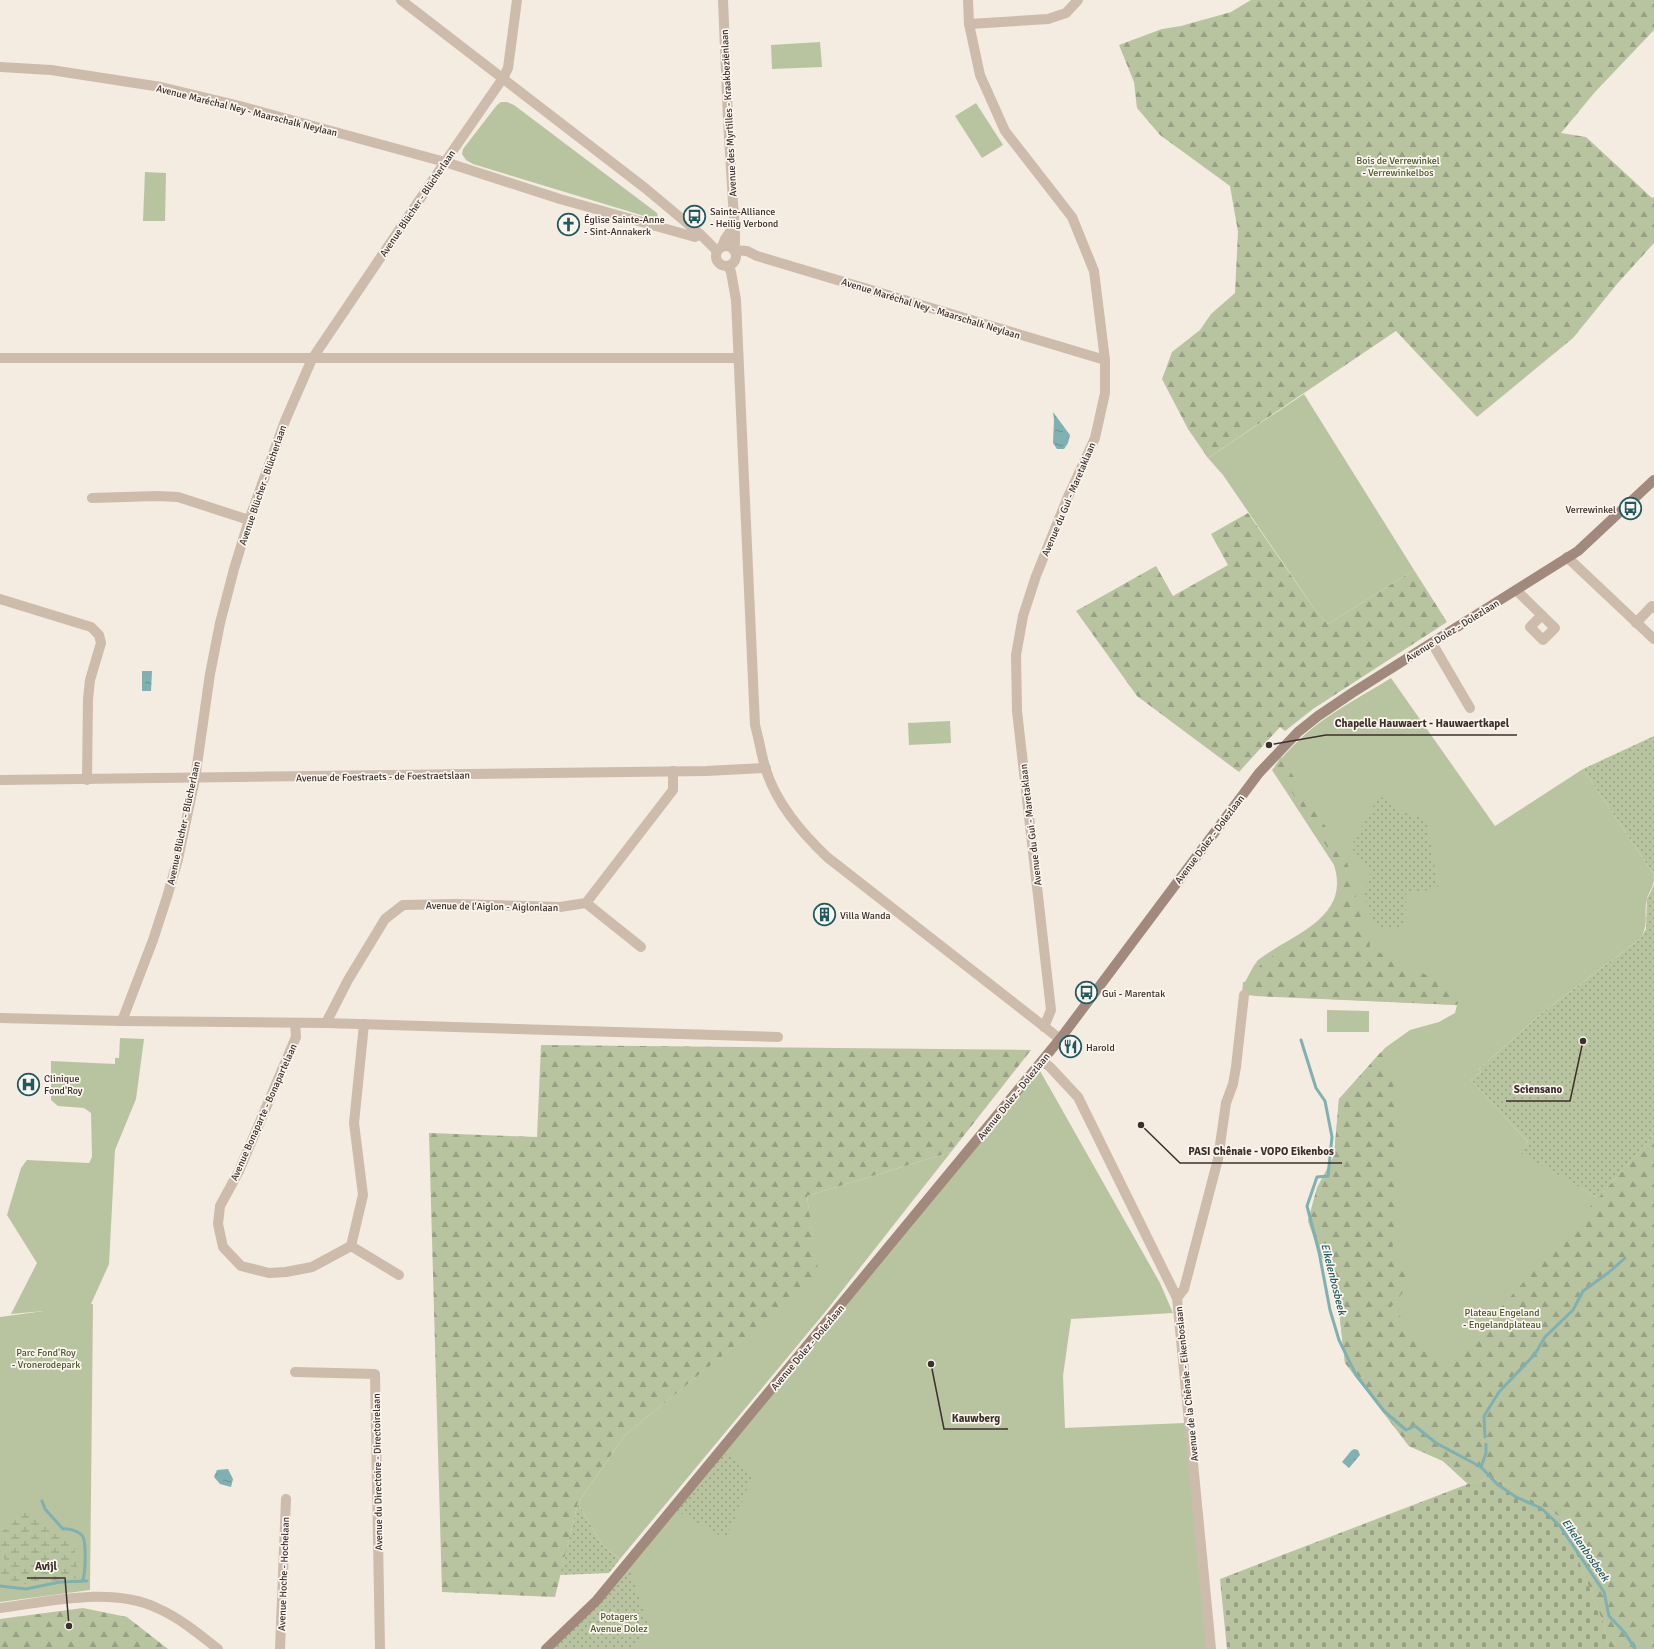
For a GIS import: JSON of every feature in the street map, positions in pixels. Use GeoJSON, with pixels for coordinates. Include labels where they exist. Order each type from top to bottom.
{"type":"FeatureCollection","features":[{"type":"Feature","properties":{"kind":"street"},"geometry":{"type":"LineString","coordinates":[[401,0],[645,188],[719,249]]}},
{"type":"Feature","properties":{"kind":"street","name":"Avenue Blücher - Blücherlaan"},"geometry":{"type":"LineString","coordinates":[[122,1021],[168,896],[178,859],[195,779],[210,674],[220,623],[249,520],[285,420],[312,359],[444,162],[503,78],[508,68],[517,0]]}},
{"type":"Feature","properties":{"kind":"street","name":"Avenue des Myrtilles - Kraakbeziënlaan"},"geometry":{"type":"LineString","coordinates":[[723,0],[735,239],[733,249]]}},
{"type":"Feature","properties":{"kind":"street","name":"Avenue du Gui - Maretaklaan"},"geometry":{"type":"LineString","coordinates":[[968,0],[969,24],[980,75],[1005,131],[1072,217],[1094,271],[1105,360],[1105,393],[1095,438],[1067,498],[1036,576],[1023,616],[1016,655],[1017,711],[1051,1010],[1044,1027]]}},
{"type":"Feature","properties":{"kind":"street"},"geometry":{"type":"LineString","coordinates":[[969,24],[1048,20],[1066,13],[1078,0]]}},
{"type":"Feature","properties":{"kind":"street","name":"Avenue Maréchal Ney - Maarschalk Neylaan"},"geometry":{"type":"LineString","coordinates":[[0,67],[50,70],[161,87],[240,106],[444,162],[560,199],[695,237],[700,234]]}},
{"type":"Feature","properties":{"kind":"street"},"geometry":{"type":"LineString","coordinates":[[731,264],[722,266],[718,262],[716,256],[734,226]]}},
{"type":"Feature","properties":{"kind":"street"},"geometry":{"type":"LineString","coordinates":[[719,249],[727,246],[733,249],[736,256],[731,264],[731,272],[736,300],[755,726],[766,768],[777,794],[806,837],[827,857],[1060,1039]]}},
{"type":"Feature","properties":{"kind":"street","name":"Avenue Maréchal Ney - Maarschalk Neylaan"},"geometry":{"type":"LineString","coordinates":[[733,249],[747,251],[757,256],[1105,360]]}},
{"type":"Feature","properties":{"kind":"street","name":"Avenue Maréchal Ney - Maarschalk Neylaan"},"geometry":{"type":"LineString","coordinates":[[731,264],[746,257],[757,256]]}},
{"type":"Feature","properties":{"kind":"street"},"geometry":{"type":"LineString","coordinates":[[0,358],[738,358]]}},
{"type":"Feature","properties":{"kind":"street","name":"Avenue Dolez - Dolezlaan"},"geometry":{"type":"LineString","coordinates":[[546,1649],[589,1609],[602,1594],[1060,1039],[1236,802],[1283,747],[1318,716],[1352,693],[1567,557],[1591,539],[1654,480]]}},
{"type":"Feature","properties":{"kind":"street"},"geometry":{"type":"LineString","coordinates":[[92,498],[157,496],[178,497],[249,520]]}},
{"type":"Feature","properties":{"kind":"street"},"geometry":{"type":"LineString","coordinates":[[1567,557],[1654,639]]}},
{"type":"Feature","properties":{"kind":"street"},"geometry":{"type":"LineString","coordinates":[[1516,590],[1542,615]]}},
{"type":"Feature","properties":{"kind":"street"},"geometry":{"type":"LineString","coordinates":[[0,599],[91,627],[99,635],[102,643],[90,680],[88,699],[87,780]]}},
{"type":"Feature","properties":{"kind":"street"},"geometry":{"type":"LineString","coordinates":[[1636,623],[1652,606],[1654,608]]}},
{"type":"Feature","properties":{"kind":"street"},"geometry":{"type":"LineString","coordinates":[[1432,642],[1470,708]]}},
{"type":"Feature","properties":{"kind":"street","name":"Avenue de Foestraets - de Foestraetslaan"},"geometry":{"type":"LineString","coordinates":[[0,780],[195,779],[706,771],[766,768]]}},
{"type":"Feature","properties":{"kind":"street"},"geometry":{"type":"LineString","coordinates":[[641,947],[586,903],[673,790],[673,771]]}},
{"type":"Feature","properties":{"kind":"street","name":"Avenue de l'Aiglon - Aiglonlaan"},"geometry":{"type":"LineString","coordinates":[[326,1023],[348,980],[385,919],[403,905],[455,904],[560,907],[586,903]]}},
{"type":"Feature","properties":{"kind":"street"},"geometry":{"type":"LineString","coordinates":[[1177,1298],[1184,1289],[1218,1159],[1226,1103],[1233,1084],[1235,1073],[1244,995]]}},
{"type":"Feature","properties":{"kind":"street"},"geometry":{"type":"LineString","coordinates":[[0,1018],[326,1023],[778,1037]]}},
{"type":"Feature","properties":{"kind":"street","name":"Avenue Bonaparte - Bonapartelaan"},"geometry":{"type":"LineString","coordinates":[[295,1023],[296,1037],[239,1171],[220,1206],[218,1224],[223,1247],[241,1266],[269,1273],[286,1272],[312,1266],[351,1246]]}},
{"type":"Feature","properties":{"kind":"street"},"geometry":{"type":"LineString","coordinates":[[364,1024],[354,1122],[363,1195],[351,1246],[400,1275]]}},
{"type":"Feature","properties":{"kind":"street","name":"Avenue de la Chênaie - Eikenboslaan"},"geometry":{"type":"LineString","coordinates":[[1042,1061],[1050,1067],[1078,1097],[1177,1298],[1211,1649]]}},
{"type":"Feature","properties":{"kind":"street","name":"Avenue du Directoire - Directoirelaan"},"geometry":{"type":"LineString","coordinates":[[295,1372],[375,1374],[380,1649]]}},
{"type":"Feature","properties":{"kind":"street","name":"Avenue Hoche - Hochelaan"},"geometry":{"type":"LineString","coordinates":[[280,1649],[286,1498]]}},
{"type":"Feature","properties":{"kind":"street"},"geometry":{"type":"LineString","coordinates":[[0,1608],[101,1597],[113,1597],[141,1602],[157,1607],[177,1618],[218,1649]]}},
{"type":"Feature","properties":{"kind":"green space","name":"Bois de Verrewinkel - Verrewinkelbos"},"geometry":{"type":"Polygon","coordinates":[[[1251,0],[1654,0],[1654,30],[1595,92],[1561,133],[1586,137],[1652,198],[1654,197],[1654,243],[1617,284],[1573,338],[1477,417],[1396,331],[1208,458],[1188,429],[1162,379],[1172,352],[1200,330],[1211,314],[1235,293],[1238,232],[1230,186],[1160,135],[1137,108],[1134,82],[1119,45],[1162,29],[1181,26],[1231,12],[1251,0]]]}},
{"type":"Feature","properties":{"kind":"green space"},"geometry":{"type":"Polygon","coordinates":[[[820,42],[822,67],[772,69],[771,45],[820,42]]]}},
{"type":"Feature","properties":{"kind":"green space"},"geometry":{"type":"Polygon","coordinates":[[[501,102],[507,102],[514,105],[657,213],[658,218],[654,219],[473,164],[466,160],[462,154],[463,149],[497,105],[501,102]]]}},
{"type":"Feature","properties":{"kind":"green space"},"geometry":{"type":"Polygon","coordinates":[[[976,103],[1003,145],[982,158],[955,116],[976,103]]]}},
{"type":"Feature","properties":{"kind":"green space"},"geometry":{"type":"Polygon","coordinates":[[[145,172],[166,173],[165,221],[143,221],[145,172]]]}},
{"type":"Feature","properties":{"kind":"green space"},"geometry":{"type":"Polygon","coordinates":[[[1304,394],[1414,570],[1328,624],[1316,611],[1223,475],[1208,458],[1304,394]]]}},
{"type":"Feature","properties":{"kind":"green space"},"geometry":{"type":"Polygon","coordinates":[[[1248,513],[1316,611],[1328,624],[1414,570],[1447,622],[1313,709],[1285,731],[1280,727],[1239,772],[1137,696],[1076,611],[1156,566],[1173,596],[1228,565],[1211,534],[1248,513]]]}},
{"type":"Feature","properties":{"kind":"green space","name":"Plateau Engeland - Engelandplateau"},"geometry":{"type":"Polygon","coordinates":[[[1391,678],[1495,826],[1583,769],[1654,875],[1652,888],[1648,895],[1646,905],[1646,924],[1640,939],[1543,1012],[1479,1069],[1481,1072],[1471,1080],[1528,1142],[1520,1152],[1598,1198],[1654,1135],[1654,1649],[1609,1649],[1604,1625],[1562,1518],[1493,1477],[1468,1484],[1443,1461],[1409,1446],[1345,1363],[1336,1284],[1320,1254],[1308,1221],[1317,1188],[1334,1156],[1339,1099],[1385,1048],[1410,1030],[1439,1022],[1455,1013],[1457,1005],[1242,995],[1243,982],[1245,982],[1258,960],[1315,923],[1326,912],[1334,899],[1337,884],[1334,865],[1272,770],[1292,746],[1315,726],[1342,707],[1391,678]]]}},
{"type":"Feature","properties":{"kind":"green space"},"geometry":{"type":"Polygon","coordinates":[[[950,721],[951,743],[909,745],[908,723],[950,721]]]}},
{"type":"Feature","properties":{"kind":"green space"},"geometry":{"type":"Polygon","coordinates":[[[1654,736],[1654,875],[1583,769],[1654,736]]]}},
{"type":"Feature","properties":{"kind":"green space"},"geometry":{"type":"Polygon","coordinates":[[[1281,757],[1345,857],[1338,864],[1275,766],[1281,757]]]}},
{"type":"Feature","properties":{"kind":"green space"},"geometry":{"type":"Polygon","coordinates":[[[1379,796],[1387,800],[1394,808],[1426,819],[1438,887],[1432,890],[1406,892],[1405,922],[1398,929],[1382,928],[1375,924],[1372,919],[1364,894],[1371,873],[1351,847],[1379,796]]]}},
{"type":"Feature","properties":{"kind":"green space"},"geometry":{"type":"Polygon","coordinates":[[[1347,862],[1360,915],[1369,934],[1370,948],[1462,992],[1457,1005],[1254,996],[1255,983],[1249,982],[1262,963],[1323,923],[1335,910],[1341,894],[1342,868],[1347,862]]]}},
{"type":"Feature","properties":{"kind":"green space"},"geometry":{"type":"Polygon","coordinates":[[[1654,885],[1654,1135],[1598,1198],[1519,1152],[1528,1142],[1471,1080],[1481,1072],[1479,1069],[1543,1012],[1640,939],[1646,929],[1647,899],[1654,885]]]}},
{"type":"Feature","properties":{"kind":"green space"},"geometry":{"type":"Polygon","coordinates":[[[1327,1010],[1369,1011],[1369,1032],[1327,1032],[1327,1010]]]}},
{"type":"Feature","properties":{"kind":"green space","name":"Parc Fond'Roy - Vronerodepark"},"geometry":{"type":"Polygon","coordinates":[[[120,1038],[144,1039],[136,1099],[115,1150],[109,1264],[91,1304],[93,1304],[90,1590],[0,1602],[0,1317],[44,1311],[11,1314],[37,1263],[7,1215],[21,1168],[27,1160],[89,1163],[92,1157],[91,1113],[84,1108],[58,1106],[51,1100],[51,1061],[115,1064],[115,1058],[119,1058],[120,1038]]]}},
{"type":"Feature","properties":{"kind":"green space"},"geometry":{"type":"Polygon","coordinates":[[[541,1045],[1031,1050],[951,1152],[807,1196],[819,1277],[625,1435],[578,1503],[555,1597],[442,1592],[429,1133],[537,1137],[541,1045]]]}},
{"type":"Feature","properties":{"kind":"green space"},"geometry":{"type":"Polygon","coordinates":[[[1381,1052],[1392,1078],[1397,1108],[1396,1203],[1392,1256],[1414,1279],[1391,1307],[1449,1366],[1654,1135],[1654,1649],[1609,1649],[1604,1625],[1562,1518],[1493,1477],[1468,1484],[1443,1461],[1409,1446],[1345,1363],[1336,1284],[1320,1254],[1308,1221],[1317,1188],[1334,1156],[1339,1099],[1381,1052]]]}},
{"type":"Feature","properties":{"kind":"green space"},"geometry":{"type":"Polygon","coordinates":[[[1039,1069],[1160,1283],[1173,1313],[1071,1319],[1063,1376],[1065,1428],[1185,1423],[1207,1649],[552,1649],[799,1362],[980,1143],[1039,1069]]]}},
{"type":"Feature","properties":{"kind":"green space"},"geometry":{"type":"Polygon","coordinates":[[[951,1152],[826,1311],[620,1559],[602,1545],[578,1503],[625,1435],[818,1277],[807,1196],[951,1152]]]}},
{"type":"Feature","properties":{"kind":"green space"},"geometry":{"type":"Polygon","coordinates":[[[723,1452],[753,1474],[726,1539],[677,1511],[723,1452]]]}},
{"type":"Feature","properties":{"kind":"green space"},"geometry":{"type":"Polygon","coordinates":[[[1493,1477],[1562,1518],[1604,1625],[1609,1649],[1227,1649],[1220,1579],[1468,1484],[1493,1477]]]}},
{"type":"Feature","properties":{"kind":"green space"},"geometry":{"type":"Polygon","coordinates":[[[578,1503],[602,1545],[620,1559],[609,1573],[560,1575],[578,1503]]]}},
{"type":"Feature","properties":{"kind":"green space"},"geometry":{"type":"Polygon","coordinates":[[[23,1511],[75,1546],[77,1570],[75,1579],[24,1584],[0,1579],[0,1564],[5,1559],[0,1552],[0,1533],[12,1524],[23,1511]]]}},
{"type":"Feature","properties":{"kind":"green space","name":"Potagers Avenue Dolez"},"geometry":{"type":"Polygon","coordinates":[[[629,1568],[650,1628],[631,1649],[552,1649],[629,1568]]]}},
{"type":"Feature","properties":{"kind":"green space"},"geometry":{"type":"Polygon","coordinates":[[[83,1608],[127,1617],[168,1649],[0,1649],[0,1619],[83,1608]]]}},
{"type":"Feature","properties":{"kind":"water"},"geometry":{"type":"Polygon","coordinates":[[[1053,412],[1070,435],[1068,443],[1064,449],[1057,449],[1053,443],[1053,412]]]}},
{"type":"Feature","properties":{"kind":"water"},"geometry":{"type":"Polygon","coordinates":[[[142,671],[152,671],[151,691],[142,691],[142,671]]]}},
{"type":"Feature","properties":{"kind":"water"},"geometry":{"type":"Polygon","coordinates":[[[1354,1449],[1358,1450],[1360,1455],[1349,1468],[1342,1462],[1354,1449]]]}},
{"type":"Feature","properties":{"kind":"water"},"geometry":{"type":"Polygon","coordinates":[[[228,1469],[233,1479],[231,1487],[220,1484],[214,1477],[217,1470],[228,1469]]]}},
{"type":"Feature","properties":{"kind":"waterway","name":"Eikelenbosbeek"},"geometry":{"type":"LineString","coordinates":[[1301,1040],[1316,1088],[1325,1101],[1332,1137],[1328,1176],[1317,1177],[1307,1206],[1319,1252],[1330,1310],[1339,1340],[1356,1375],[1384,1411],[1406,1430],[1415,1426],[1436,1443],[1481,1467],[1497,1484],[1516,1497],[1541,1508],[1560,1526],[1604,1592],[1609,1616],[1625,1633],[1635,1649]]}},
{"type":"Feature","properties":{"kind":"waterway","name":"Eikelenbosbeek"},"geometry":{"type":"LineString","coordinates":[[1485,1437],[1484,1416],[1499,1392],[1535,1354],[1545,1337],[1573,1310],[1583,1291],[1608,1273],[1625,1258]]}},
{"type":"Feature","properties":{"kind":"waterway","name":"Eikelenbosbeek"},"geometry":{"type":"LineString","coordinates":[[1481,1467],[1486,1453],[1486,1444]]}},
{"type":"Feature","properties":{"kind":"waterway"},"geometry":{"type":"LineString","coordinates":[[42,1501],[45,1509],[63,1529],[74,1530],[83,1537],[85,1559],[82,1581]]}},
{"type":"Feature","properties":{"kind":"waterway"},"geometry":{"type":"LineString","coordinates":[[0,1586],[26,1589],[60,1582],[87,1581]]}},
{"type":"Feature","properties":{"kind":"place","name":"Sainte-Alliance - Heilig Verbond"},"geometry":{"type":"Point","coordinates":[694,217]}},
{"type":"Feature","properties":{"kind":"place","name":"Église Sainte-Anne - Sint-Annakerk"},"geometry":{"type":"Point","coordinates":[569,225]}},
{"type":"Feature","properties":{"kind":"place","name":"Verrewinkel"},"geometry":{"type":"Point","coordinates":[1631,509]}},
{"type":"Feature","properties":{"kind":"place","name":"Chapelle Hauwaert - Hauwaertkapel"},"geometry":{"type":"Point","coordinates":[1269,745]}},
{"type":"Feature","properties":{"kind":"place","name":"Villa Wanda"},"geometry":{"type":"Point","coordinates":[824,915]}},
{"type":"Feature","properties":{"kind":"place","name":"Gui - Marentak"},"geometry":{"type":"Point","coordinates":[1087,993]}},
{"type":"Feature","properties":{"kind":"place","name":"Sciensano"},"geometry":{"type":"Point","coordinates":[1583,1041]}},
{"type":"Feature","properties":{"kind":"place","name":"Harold"},"geometry":{"type":"Point","coordinates":[1071,1047]}},
{"type":"Feature","properties":{"kind":"place","name":"Clinique Fond'Roy"},"geometry":{"type":"Point","coordinates":[29,1084]}},
{"type":"Feature","properties":{"kind":"place","name":"PASI Chênaie - VOPO Eikenbos"},"geometry":{"type":"Point","coordinates":[1141,1125]}},
{"type":"Feature","properties":{"kind":"place","name":"Kauwberg"},"geometry":{"type":"Point","coordinates":[931,1364]}},
{"type":"Feature","properties":{"kind":"place","name":"Avijl"},"geometry":{"type":"Point","coordinates":[69,1626]}}]}
